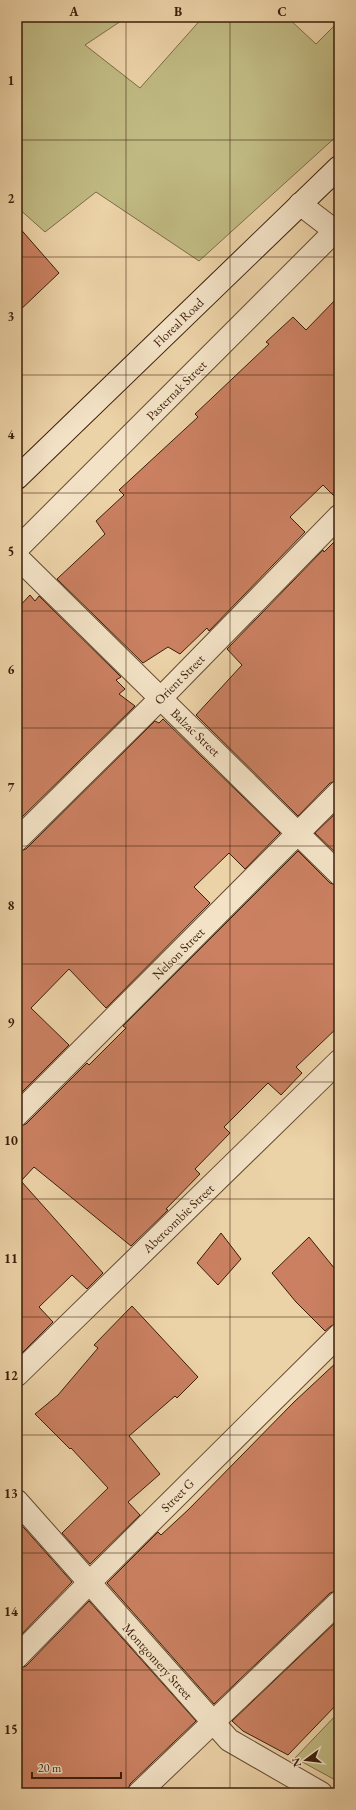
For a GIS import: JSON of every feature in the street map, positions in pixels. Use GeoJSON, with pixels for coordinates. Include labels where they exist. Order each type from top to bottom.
{"type":"FeatureCollection","features":[{"type":"Feature","properties":{"kind":"street","name":"Floreal Road"},"geometry":{"type":"LineString","coordinates":[[17,478],[339,167]]}},
{"type":"Feature","properties":{"kind":"street"},"geometry":{"type":"LineString","coordinates":[[300,204],[337,233]]}},
{"type":"Feature","properties":{"kind":"street","name":"Pasternak Street"},"geometry":{"type":"LineString","coordinates":[[17,549],[337,233]]}},
{"type":"Feature","properties":{"kind":"street","name":"Orient Street"},"geometry":{"type":"LineString","coordinates":[[17,840],[161,698],[339,516]]}},
{"type":"Feature","properties":{"kind":"street","name":"Balzac Street"},"geometry":{"type":"LineString","coordinates":[[17,558],[339,874]]}},
{"type":"Feature","properties":{"kind":"street","name":"Nelson Street"},"geometry":{"type":"LineString","coordinates":[[17,1115],[339,792]]}},
{"type":"Feature","properties":{"kind":"street","name":"Abercombie Street"},"geometry":{"type":"LineString","coordinates":[[17,1375],[338,1070]]}},
{"type":"Feature","properties":{"kind":"street","name":"Street G"},"geometry":{"type":"LineString","coordinates":[[17,1657],[88,1583],[339,1335]]}},
{"type":"Feature","properties":{"kind":"street","name":"Montgomery Street"},"geometry":{"type":"LineString","coordinates":[[17,1501],[88,1583],[229,1740],[321,1793]]}},
{"type":"Feature","properties":{"kind":"street"},"geometry":{"type":"LineString","coordinates":[[139,1793],[212,1721],[339,1602]]}},
{"type":"Feature","properties":{"kind":"shaded area"},"geometry":{"type":"Polygon","coordinates":[[[17,17],[127,17],[85,45],[140,88],[203,17],[287,17],[316,44],[339,21],[339,134],[199,261],[96,192],[45,232],[17,207],[17,17]]]}},
{"type":"Feature","properties":{"kind":"shaded area"},"geometry":{"type":"Polygon","coordinates":[[[339,1712],[339,1782],[295,1758],[339,1712]]]}},
{"type":"Feature","properties":{"kind":"building"},"geometry":{"type":"Polygon","coordinates":[[[17,225],[59,273],[17,313],[17,225]]]}},
{"type":"Feature","properties":{"kind":"building"},"geometry":{"type":"Polygon","coordinates":[[[339,296],[339,501],[323,485],[290,517],[305,532],[209,631],[207,628],[180,654],[168,647],[143,663],[57,579],[105,534],[96,521],[124,495],[119,490],[198,417],[195,414],[269,344],[266,342],[293,317],[306,330],[339,296]]]}},
{"type":"Feature","properties":{"kind":"building"},"geometry":{"type":"Polygon","coordinates":[[[339,537],[339,780],[330,783],[298,816],[196,715],[242,665],[227,649],[323,550],[324,552],[339,537]]]}},
{"type":"Feature","properties":{"kind":"building"},"geometry":{"type":"Polygon","coordinates":[[[30,595],[35,601],[39,596],[121,677],[116,680],[125,689],[119,694],[135,706],[17,822],[17,609],[30,595]]]}},
{"type":"Feature","properties":{"kind":"building"},"geometry":{"type":"Polygon","coordinates":[[[163,719],[280,833],[245,869],[229,853],[194,887],[210,903],[106,1008],[69,969],[31,1008],[69,1045],[17,1097],[17,852],[26,849],[155,721],[159,723],[163,719]]]}},
{"type":"Feature","properties":{"kind":"building"},"geometry":{"type":"Polygon","coordinates":[[[339,810],[339,856],[315,833],[339,810]]]}},
{"type":"Feature","properties":{"kind":"building"},"geometry":{"type":"Polygon","coordinates":[[[298,851],[330,883],[339,886],[339,1026],[296,1067],[302,1073],[281,1095],[268,1083],[224,1127],[230,1133],[195,1169],[200,1174],[166,1209],[168,1210],[131,1246],[34,1167],[21,1181],[103,1273],[87,1289],[72,1275],[39,1307],[53,1322],[17,1358],[17,1127],[26,1124],[87,1063],[89,1065],[126,1028],[123,1026],[298,851]]]}},
{"type":"Feature","properties":{"kind":"building"},"geometry":{"type":"Polygon","coordinates":[[[221,1233],[241,1259],[218,1285],[197,1263],[221,1233]]]}},
{"type":"Feature","properties":{"kind":"building"},"geometry":{"type":"Polygon","coordinates":[[[309,1237],[339,1274],[339,1323],[331,1326],[325,1331],[296,1302],[272,1273],[309,1237]]]}},
{"type":"Feature","properties":{"kind":"building"},"geometry":{"type":"Polygon","coordinates":[[[132,1306],[198,1377],[177,1398],[175,1396],[129,1436],[160,1474],[128,1502],[140,1515],[90,1564],[62,1533],[108,1488],[71,1448],[70,1449],[35,1414],[58,1395],[98,1348],[94,1345],[132,1306]]]}},
{"type":"Feature","properties":{"kind":"building"},"geometry":{"type":"Polygon","coordinates":[[[339,1360],[339,1590],[330,1593],[214,1704],[107,1583],[158,1532],[161,1535],[189,1509],[294,1402],[339,1360]]]}},
{"type":"Feature","properties":{"kind":"building"},"geometry":{"type":"Polygon","coordinates":[[[17,1520],[72,1582],[17,1639],[17,1520]]]}},
{"type":"Feature","properties":{"kind":"building"},"geometry":{"type":"Polygon","coordinates":[[[89,1601],[196,1721],[130,1784],[127,1793],[17,1793],[17,1669],[26,1666],[89,1601]]]}},
{"type":"Feature","properties":{"kind":"building"},"geometry":{"type":"Polygon","coordinates":[[[339,1619],[339,1702],[288,1755],[243,1731],[232,1721],[339,1619]]]}}]}
